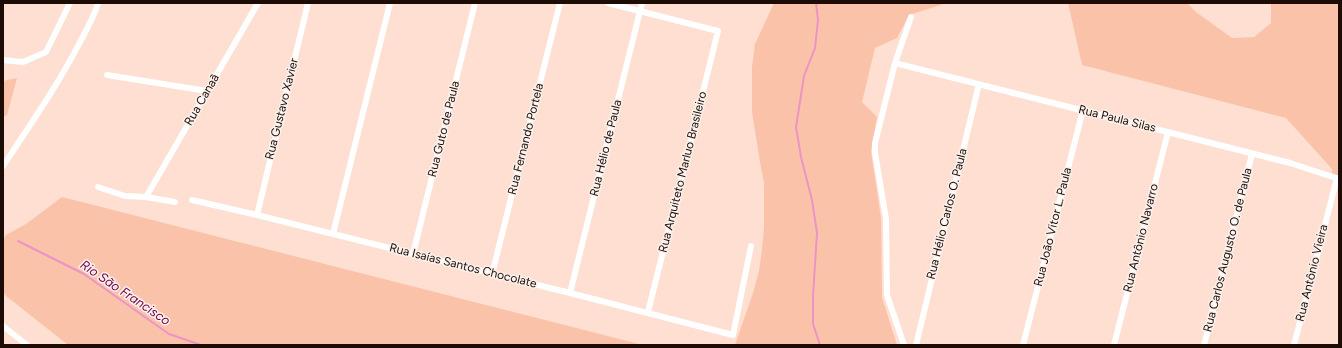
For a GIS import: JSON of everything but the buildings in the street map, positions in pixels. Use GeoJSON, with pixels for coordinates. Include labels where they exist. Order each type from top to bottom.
{"type":"FeatureCollection","features":[{"type":"Feature","properties":{"kind":"street"},"geometry":{"type":"LineString","coordinates":[[3,60],[23,62],[46,52],[70,3]]}},
{"type":"Feature","properties":{"kind":"street"},"geometry":{"type":"LineString","coordinates":[[3,166],[52,92],[75,52],[98,3]]}},
{"type":"Feature","properties":{"kind":"street","name":"Rua Canaã"},"geometry":{"type":"LineString","coordinates":[[146,197],[258,3]]}},
{"type":"Feature","properties":{"kind":"street","name":"Rua Gustavo Xavier"},"geometry":{"type":"LineString","coordinates":[[257,215],[308,3]]}},
{"type":"Feature","properties":{"kind":"street"},"geometry":{"type":"LineString","coordinates":[[334,234],[390,3]]}},
{"type":"Feature","properties":{"kind":"street","name":"Rua Guto de Paula"},"geometry":{"type":"LineString","coordinates":[[413,254],[475,3]]}},
{"type":"Feature","properties":{"kind":"street","name":"Rua Fernando Portela"},"geometry":{"type":"LineString","coordinates":[[492,274],[560,3]]}},
{"type":"Feature","properties":{"kind":"street"},"geometry":{"type":"LineString","coordinates":[[608,3],[639,11]]}},
{"type":"Feature","properties":{"kind":"street","name":"Rua Hélio de Paula"},"geometry":{"type":"LineString","coordinates":[[570,292],[642,3]]}},
{"type":"Feature","properties":{"kind":"street","name":"Rua Arquiteto Marluo Brasileiro"},"geometry":{"type":"LineString","coordinates":[[639,11],[718,31],[648,312]]}},
{"type":"Feature","properties":{"kind":"street"},"geometry":{"type":"LineString","coordinates":[[904,345],[887,295],[886,219],[875,153],[877,134],[894,63],[911,17]]}},
{"type":"Feature","properties":{"kind":"street","name":"Rua Paula Silas"},"geometry":{"type":"LineString","coordinates":[[894,63],[1290,163],[1338,179]]}},
{"type":"Feature","properties":{"kind":"street"},"geometry":{"type":"LineString","coordinates":[[107,74],[207,91]]}},
{"type":"Feature","properties":{"kind":"street","name":"Rua Hélio Carlos O. Paula"},"geometry":{"type":"LineString","coordinates":[[916,345],[979,84]]}},
{"type":"Feature","properties":{"kind":"street","name":"Rua João Vitor L. Paula"},"geometry":{"type":"LineString","coordinates":[[1023,345],[1083,110]]}},
{"type":"Feature","properties":{"kind":"street","name":"Rua Antônio Navarro"},"geometry":{"type":"LineString","coordinates":[[1114,345],[1168,132]]}},
{"type":"Feature","properties":{"kind":"street","name":"Rua Carlos Augusto O. de Paula"},"geometry":{"type":"LineString","coordinates":[[1204,345],[1252,154]]}},
{"type":"Feature","properties":{"kind":"street","name":"Rua Antônio Vieira"},"geometry":{"type":"LineString","coordinates":[[1294,345],[1338,179]]}},
{"type":"Feature","properties":{"kind":"street"},"geometry":{"type":"LineString","coordinates":[[98,186],[126,196],[146,197],[174,202]]}},
{"type":"Feature","properties":{"kind":"street","name":"Rua Isaías Santos Chocolate"},"geometry":{"type":"LineString","coordinates":[[192,200],[570,292],[733,335],[751,246]]}},
{"type":"Feature","properties":{"kind":"street"},"geometry":{"type":"LineString","coordinates":[[3,326],[27,345]]}},
{"type":"Feature","properties":{"kind":"shaded area"},"geometry":{"type":"Polygon","coordinates":[[[774,3],[947,3],[909,15],[897,38],[875,48],[862,102],[877,117],[871,151],[881,218],[882,297],[897,345],[735,345],[753,293],[759,271],[762,250],[764,228],[764,183],[752,112],[752,67],[755,44],[774,3]]]}},
{"type":"Feature","properties":{"kind":"shaded area"},"geometry":{"type":"Polygon","coordinates":[[[1068,3],[1187,3],[1196,12],[1232,38],[1254,37],[1271,23],[1271,3],[1339,3],[1339,176],[1332,173],[1332,169],[1286,118],[1082,65],[1068,3]]]}},
{"type":"Feature","properties":{"kind":"shaded area"},"geometry":{"type":"Polygon","coordinates":[[[17,78],[7,115],[3,117],[3,81],[17,78]]]}},
{"type":"Feature","properties":{"kind":"shaded area"},"geometry":{"type":"Polygon","coordinates":[[[62,197],[643,345],[68,345],[5,295],[3,291],[3,240],[6,235],[26,224],[62,197]]]}},
{"type":"Feature","properties":{"kind":"waterway"},"geometry":{"type":"LineString","coordinates":[[816,3],[818,20],[815,48],[804,76],[796,127],[801,157],[812,200],[817,233],[813,296],[813,324],[820,345]]}},
{"type":"Feature","properties":{"kind":"waterway","name":"Rio São Francisco"},"geometry":{"type":"LineString","coordinates":[[18,241],[84,274],[169,334],[201,345]]}}]}
